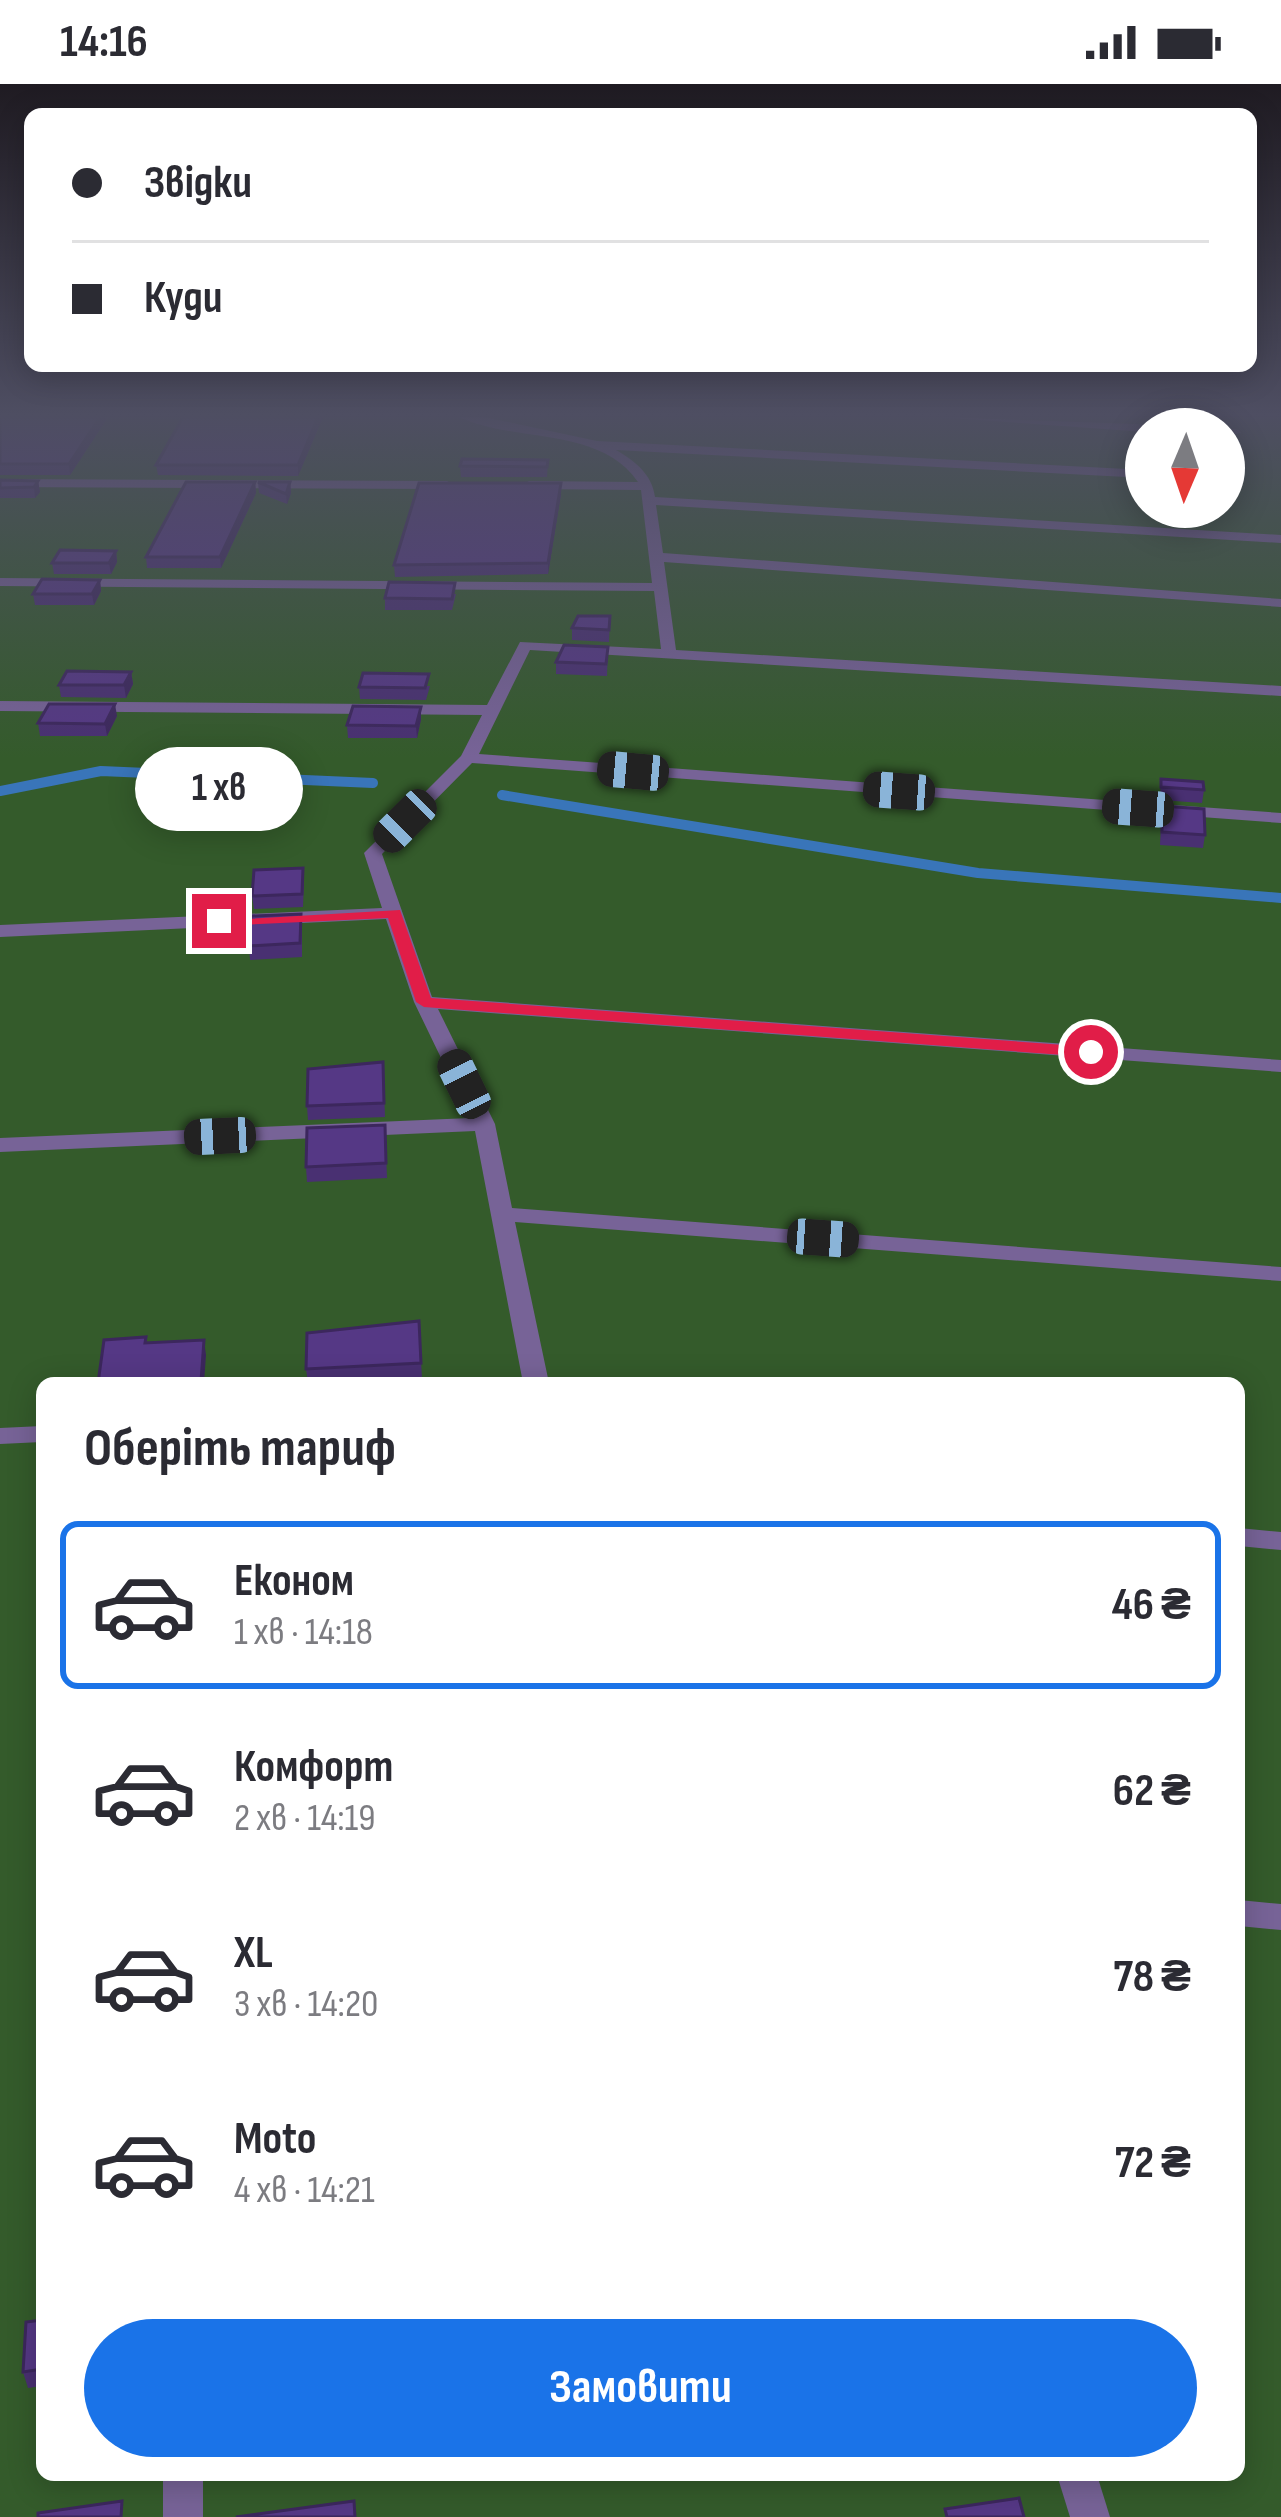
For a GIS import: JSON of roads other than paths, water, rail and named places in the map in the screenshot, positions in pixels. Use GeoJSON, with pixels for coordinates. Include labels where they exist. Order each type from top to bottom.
{"type":"FeatureCollection","features":[{"type":"Feature","properties":{"kind":"lane"},"geometry":{"type":"LineString","coordinates":[[653,531],[669,653]]}},
{"type":"Feature","properties":{"kind":"lane"},"geometry":{"type":"LineString","coordinates":[[1162,531],[1281,539]]}},
{"type":"Feature","properties":{"kind":"lane"},"geometry":{"type":"LineString","coordinates":[[656,557],[1281,603]]}},
{"type":"Feature","properties":{"kind":"lane"},"geometry":{"type":"LineString","coordinates":[[0,582],[660,587]]}},
{"type":"Feature","properties":{"kind":"lane"},"geometry":{"type":"LineString","coordinates":[[535,1377],[484,1124],[424,1002],[373,853],[468,758],[525,645],[1281,691]]}},
{"type":"Feature","properties":{"kind":"lane"},"geometry":{"type":"LineString","coordinates":[[0,706],[493,710]]}},
{"type":"Feature","properties":{"kind":"lane"},"geometry":{"type":"LineString","coordinates":[[468,758],[1281,818]]}},
{"type":"Feature","properties":{"kind":"lane"},"geometry":{"type":"LineString","coordinates":[[0,931],[394,913]]}},
{"type":"Feature","properties":{"kind":"lane"},"geometry":{"type":"LineString","coordinates":[[424,1002],[1281,1066]]}},
{"type":"Feature","properties":{"kind":"lane"},"geometry":{"type":"LineString","coordinates":[[0,1145],[484,1124]]}},
{"type":"Feature","properties":{"kind":"lane"},"geometry":{"type":"LineString","coordinates":[[502,1214],[1281,1274]]}},
{"type":"Feature","properties":{"kind":"lane"},"geometry":{"type":"LineString","coordinates":[[0,1436],[36,1434]]}},
{"type":"Feature","properties":{"kind":"lane"},"geometry":{"type":"LineString","coordinates":[[1245,1537],[1281,1540]]}},
{"type":"Feature","properties":{"kind":"lane"},"geometry":{"type":"LineString","coordinates":[[1245,1913],[1281,1917]]}},
{"type":"Feature","properties":{"kind":"lane"},"geometry":{"type":"LineString","coordinates":[[183,2481],[183,2517]]}},
{"type":"Feature","properties":{"kind":"lane"},"geometry":{"type":"LineString","coordinates":[[1079,2481],[1090,2517]]}},
{"type":"Feature","properties":{"kind":"waterway"},"geometry":{"type":"LineString","coordinates":[[0,791],[101,771],[373,783]]}},
{"type":"Feature","properties":{"kind":"waterway"},"geometry":{"type":"LineString","coordinates":[[502,795],[978,873],[1281,898]]}}]}
